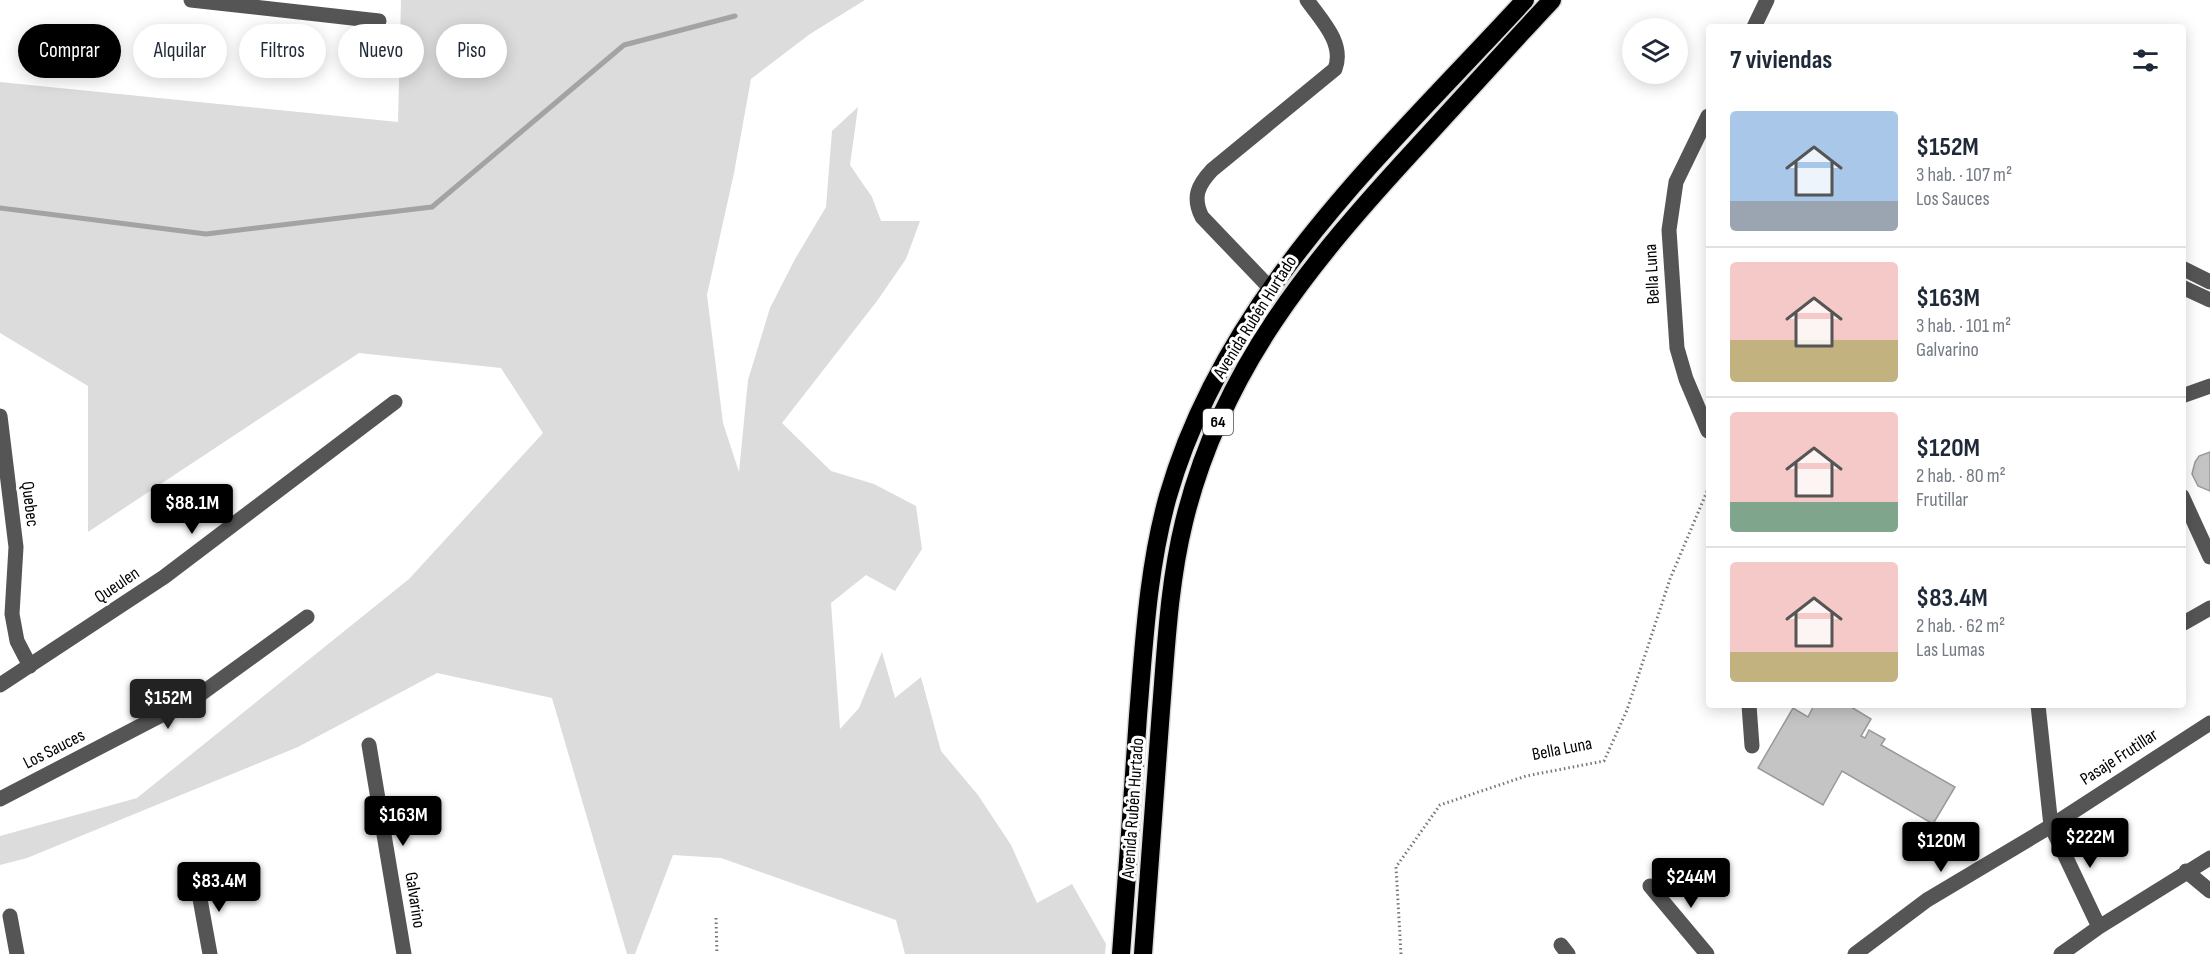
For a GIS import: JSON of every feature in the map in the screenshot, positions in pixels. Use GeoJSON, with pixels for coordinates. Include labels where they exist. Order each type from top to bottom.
{"type":"FeatureCollection","features":[{"type":"Feature","properties":{"kind":"highway","name":"Avenida Rubén Hurtado"},"geometry":{"type":"LineString","coordinates":[[1121,954],[1141,680],[1152,583],[1163,514],[1181,455],[1204,400],[1247,320],[1270,288],[1338,204],[1525,0]]}},
{"type":"Feature","properties":{"kind":"highway","name":"Avenida Rubén Hurtado"},"geometry":{"type":"LineString","coordinates":[[1143,954],[1165,660],[1176,562],[1190,498],[1220,416],[1253,353],[1306,273],[1365,203],[1552,0]]}},
{"type":"Feature","properties":{"kind":"street"},"geometry":{"type":"LineString","coordinates":[[191,0],[379,21]]}},
{"type":"Feature","properties":{"kind":"street"},"geometry":{"type":"LineString","coordinates":[[1270,288],[1202,217],[1196,206],[1196,197],[1199,186],[1212,170],[1335,69],[1338,52],[1335,42],[1307,0]]}},
{"type":"Feature","properties":{"kind":"street"},"geometry":{"type":"LineString","coordinates":[[1755,24],[1767,0]]}},
{"type":"Feature","properties":{"kind":"street","name":"Bella Luna"},"geometry":{"type":"LineString","coordinates":[[1706,120],[1676,182],[1669,230],[1677,348],[1686,379],[1706,426]]}},
{"type":"Feature","properties":{"kind":"street"},"geometry":{"type":"LineString","coordinates":[[2186,270],[2210,282]]}},
{"type":"Feature","properties":{"kind":"street"},"geometry":{"type":"LineString","coordinates":[[2186,289],[2210,300]]}},
{"type":"Feature","properties":{"kind":"street"},"geometry":{"type":"LineString","coordinates":[[2186,395],[2210,386]]}},
{"type":"Feature","properties":{"kind":"street","name":"Queulen"},"geometry":{"type":"LineString","coordinates":[[0,685],[164,577],[395,402]]}},
{"type":"Feature","properties":{"kind":"street","name":"Quebec"},"geometry":{"type":"LineString","coordinates":[[0,416],[16,547],[12,614],[17,641],[30,666]]}},
{"type":"Feature","properties":{"kind":"street"},"geometry":{"type":"LineString","coordinates":[[2186,507],[2210,557]]}},
{"type":"Feature","properties":{"kind":"street"},"geometry":{"type":"LineString","coordinates":[[2186,622],[2210,608]]}},
{"type":"Feature","properties":{"kind":"street","name":"Los Sauces"},"geometry":{"type":"LineString","coordinates":[[0,799],[198,696],[307,616]]}},
{"type":"Feature","properties":{"kind":"street"},"geometry":{"type":"LineString","coordinates":[[1749,708],[1752,746]]}},
{"type":"Feature","properties":{"kind":"street"},"geometry":{"type":"LineString","coordinates":[[2038,708],[2050,826],[2099,927]]}},
{"type":"Feature","properties":{"kind":"street","name":"Pasaje Frutillar"},"geometry":{"type":"LineString","coordinates":[[1855,954],[1927,900],[2050,826],[2210,723]]}},
{"type":"Feature","properties":{"kind":"street","name":"Galvarino"},"geometry":{"type":"LineString","coordinates":[[369,745],[404,954]]}},
{"type":"Feature","properties":{"kind":"street"},"geometry":{"type":"LineString","coordinates":[[2067,953],[2099,927],[2210,858]]}},
{"type":"Feature","properties":{"kind":"street"},"geometry":{"type":"LineString","coordinates":[[2187,872],[2210,891]]}},
{"type":"Feature","properties":{"kind":"street"},"geometry":{"type":"LineString","coordinates":[[196,877],[210,954]]}},
{"type":"Feature","properties":{"kind":"street"},"geometry":{"type":"LineString","coordinates":[[1650,886],[1707,954]]}},
{"type":"Feature","properties":{"kind":"street"},"geometry":{"type":"LineString","coordinates":[[10,916],[17,954]]}},
{"type":"Feature","properties":{"kind":"path","name":"Bella Luna"},"geometry":{"type":"LineString","coordinates":[[1401,954],[1396,867],[1440,805],[1526,776],[1604,761],[1627,710],[1670,579],[1706,494]]}},
{"type":"Feature","properties":{"kind":"path"},"geometry":{"type":"LineString","coordinates":[[716,918],[717,954]]}},
{"type":"Feature","properties":{"kind":"shaded area"},"geometry":{"type":"Polygon","coordinates":[[[401,0],[865,0],[810,34],[751,79],[734,173],[707,295],[723,423],[739,472],[748,380],[770,308],[795,259],[826,207],[832,131],[858,107],[850,165],[872,197],[881,221],[920,221],[906,259],[877,301],[782,423],[831,471],[874,484],[916,506],[922,549],[895,591],[866,575],[831,603],[840,729],[859,708],[882,652],[895,698],[921,677],[941,751],[978,795],[1011,845],[1037,903],[1072,884],[1106,944],[1105,954],[905,954],[896,920],[721,858],[673,855],[635,954],[627,954],[552,698],[437,673],[298,747],[27,858],[0,865],[0,836],[137,798],[409,579],[543,433],[501,368],[359,353],[88,532],[88,386],[0,333],[0,82],[398,122],[399,78],[424,78],[424,24],[400,24],[401,0]]]}},
{"type":"Feature","properties":{"kind":"building"},"geometry":{"type":"Polygon","coordinates":[[[2210,452],[2210,491],[2198,486],[2192,474],[2199,456],[2210,452]]]}},
{"type":"Feature","properties":{"kind":"building"},"geometry":{"type":"Polygon","coordinates":[[[1793,708],[1808,717],[1812,708],[1853,708],[1871,719],[1861,736],[1865,738],[1869,730],[1885,739],[1881,745],[1955,787],[1933,824],[1842,771],[1823,805],[1758,768],[1793,708]]]}},
{"type":"Feature","properties":{"kind":"waterway"},"geometry":{"type":"LineString","coordinates":[[0,208],[206,234],[432,207],[624,45],[735,16]]}}]}
